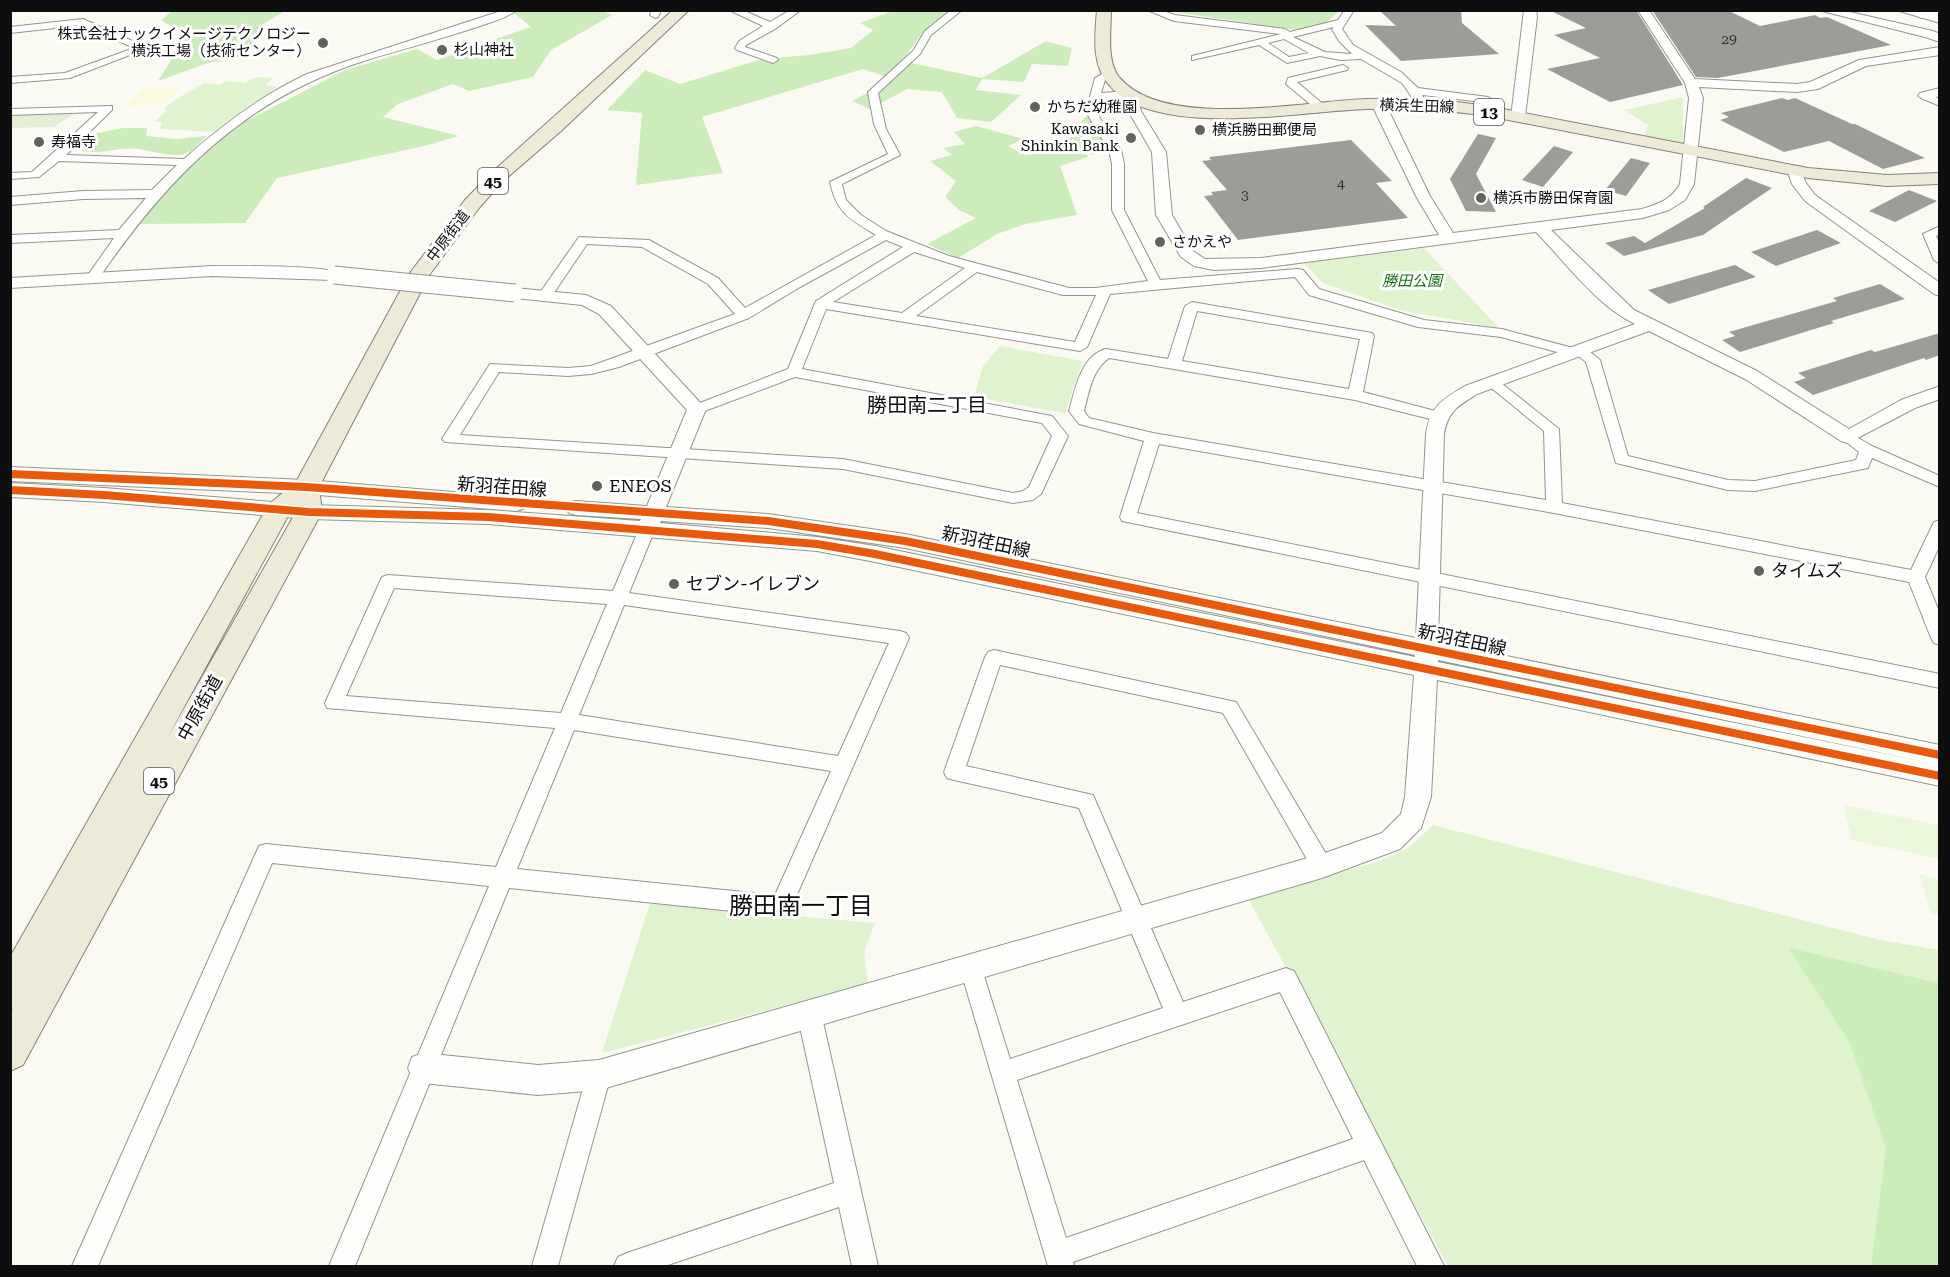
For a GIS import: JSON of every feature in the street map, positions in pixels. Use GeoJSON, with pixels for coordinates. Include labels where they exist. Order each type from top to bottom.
{"type":"FeatureCollection","features":[{"type":"Feature","properties":{"kind":"main road","name":"中原街道"},"geometry":{"type":"LineString","coordinates":[[10,1052],[420,273],[472,204],[496,178],[682,10]]}},
{"type":"Feature","properties":{"kind":"main road"},"geometry":{"type":"LineString","coordinates":[[1104,10],[1103,62],[1108,74]]}},
{"type":"Feature","properties":{"kind":"main road","name":"横浜生田線"},"geometry":{"type":"LineString","coordinates":[[1108,74],[1135,96],[1157,105],[1207,115],[1379,105],[1419,98],[1795,172],[1867,181],[1940,178]]}},
{"type":"Feature","properties":{"kind":"main road","name":"中原街道"},"geometry":{"type":"LineString","coordinates":[[10,993],[298,503]]}},
{"type":"Feature","properties":{"kind":"street"},"geometry":{"type":"LineString","coordinates":[[92,278],[120,234],[154,194],[186,162],[218,133],[281,92],[316,74],[513,10]]}},
{"type":"Feature","properties":{"kind":"street"},"geometry":{"type":"LineString","coordinates":[[733,10],[772,27]]}},
{"type":"Feature","properties":{"kind":"street"},"geometry":{"type":"LineString","coordinates":[[773,60],[740,48],[742,43],[797,10]]}},
{"type":"Feature","properties":{"kind":"street"},"geometry":{"type":"LineString","coordinates":[[958,10],[932,29],[919,44],[917,52],[873,92],[878,108],[877,117],[880,129],[894,155],[836,182],[834,192],[840,203],[850,213],[911,248],[974,268],[1074,292],[1298,273],[1314,292],[1423,324],[1502,333],[1576,351],[1593,360],[1621,459],[1728,485],[1755,486],[1862,464],[1867,450]]}},
{"type":"Feature","properties":{"kind":"street"},"geometry":{"type":"LineString","coordinates":[[1151,10],[1174,18],[1290,35],[1309,51],[1344,59],[1364,56]]}},
{"type":"Feature","properties":{"kind":"street"},"geometry":{"type":"LineString","coordinates":[[1350,10],[1337,29],[1340,38],[1364,56],[1395,73],[1419,98]]}},
{"type":"Feature","properties":{"kind":"street"},"geometry":{"type":"LineString","coordinates":[[1518,117],[1530,10]]}},
{"type":"Feature","properties":{"kind":"street"},"geometry":{"type":"LineString","coordinates":[[1094,96],[1135,96],[1134,111],[1159,152],[1164,215],[1187,254],[1200,263],[1214,265],[1261,263],[1643,213],[1664,207],[1680,197],[1687,184],[1696,98],[1691,83],[1643,10]]}},
{"type":"Feature","properties":{"kind":"street"},"geometry":{"type":"LineString","coordinates":[[1823,10],[1929,34],[1940,39]]}},
{"type":"Feature","properties":{"kind":"street"},"geometry":{"type":"LineString","coordinates":[[1901,10],[1940,20]]}},
{"type":"Feature","properties":{"kind":"street"},"geometry":{"type":"LineString","coordinates":[[1921,15],[1940,12]]}},
{"type":"Feature","properties":{"kind":"street"},"geometry":{"type":"LineString","coordinates":[[10,30],[82,22],[143,48],[66,76],[10,80]]}},
{"type":"Feature","properties":{"kind":"street"},"geometry":{"type":"LineString","coordinates":[[1195,58],[1340,23]]}},
{"type":"Feature","properties":{"kind":"street"},"geometry":{"type":"LineString","coordinates":[[1224,38],[1243,46]]}},
{"type":"Feature","properties":{"kind":"street"},"geometry":{"type":"LineString","coordinates":[[1260,42],[1287,60],[1320,53]]}},
{"type":"Feature","properties":{"kind":"street"},"geometry":{"type":"LineString","coordinates":[[1691,83],[1813,86],[1854,66],[1940,51]]}},
{"type":"Feature","properties":{"kind":"street"},"geometry":{"type":"LineString","coordinates":[[1320,107],[1290,84],[1292,80],[1343,68]]}},
{"type":"Feature","properties":{"kind":"street"},"geometry":{"type":"LineString","coordinates":[[1108,74],[1100,78],[1091,112],[1115,150],[1118,164],[1118,210],[1156,284]]}},
{"type":"Feature","properties":{"kind":"street"},"geometry":{"type":"LineString","coordinates":[[1924,96],[1940,92]]}},
{"type":"Feature","properties":{"kind":"street"},"geometry":{"type":"LineString","coordinates":[[1924,96],[1940,103]]}},
{"type":"Feature","properties":{"kind":"street"},"geometry":{"type":"LineString","coordinates":[[1379,105],[1423,196],[1448,237]]}},
{"type":"Feature","properties":{"kind":"street"},"geometry":{"type":"LineString","coordinates":[[10,112],[108,108],[56,158],[34,175],[10,176]]}},
{"type":"Feature","properties":{"kind":"street"},"geometry":{"type":"LineString","coordinates":[[56,158],[186,162]]}},
{"type":"Feature","properties":{"kind":"street"},"geometry":{"type":"LineString","coordinates":[[1795,172],[1799,184],[1810,198],[1940,291]]}},
{"type":"Feature","properties":{"kind":"street"},"geometry":{"type":"LineString","coordinates":[[10,201],[83,195],[154,194]]}},
{"type":"Feature","properties":{"kind":"street"},"geometry":{"type":"LineString","coordinates":[[1539,226],[1628,314],[1751,375],[1867,450],[1940,482]]}},
{"type":"Feature","properties":{"kind":"street"},"geometry":{"type":"LineString","coordinates":[[1940,230],[1929,234],[1940,260]]}},
{"type":"Feature","properties":{"kind":"street"},"geometry":{"type":"LineString","coordinates":[[10,239],[120,234]]}},
{"type":"Feature","properties":{"kind":"street"},"geometry":{"type":"LineString","coordinates":[[342,1266],[502,876],[679,455],[696,409],[794,372],[1047,419],[1060,436],[1035,490],[1027,496],[1013,498],[843,464],[679,455],[450,439],[495,367],[568,372],[591,370],[614,364],[744,315],[886,234]]}},
{"type":"Feature","properties":{"kind":"street"},"geometry":{"type":"LineString","coordinates":[[544,297],[583,240],[645,243],[713,281],[744,315]]}},
{"type":"Feature","properties":{"kind":"street"},"geometry":{"type":"LineString","coordinates":[[794,372],[821,304],[911,248]]}},
{"type":"Feature","properties":{"kind":"street"},"geometry":{"type":"LineString","coordinates":[[903,318],[974,268]]}},
{"type":"Feature","properties":{"kind":"street"},"geometry":{"type":"LineString","coordinates":[[10,283],[231,270],[288,271],[586,300],[605,310],[642,353],[696,409]]}},
{"type":"Feature","properties":{"kind":"street"},"geometry":{"type":"LineString","coordinates":[[1174,363],[1199,282]]}},
{"type":"Feature","properties":{"kind":"street"},"geometry":{"type":"LineString","coordinates":[[821,304],[1080,347],[1105,290]]}},
{"type":"Feature","properties":{"kind":"street"},"geometry":{"type":"LineString","coordinates":[[1192,306],[1367,336],[1355,394]]}},
{"type":"Feature","properties":{"kind":"street"},"geometry":{"type":"LineString","coordinates":[[423,1068],[538,1080],[599,1075],[1322,866],[1391,841],[1412,820],[1418,797],[1432,487],[1438,416],[1456,399],[1491,382],[1649,325]]}},
{"type":"Feature","properties":{"kind":"street"},"geometry":{"type":"LineString","coordinates":[[1438,416],[1355,394],[1106,353],[1098,357],[1091,366],[1076,411],[1084,421],[1154,438],[1554,507],[1916,577]]}},
{"type":"Feature","properties":{"kind":"street"},"geometry":{"type":"LineString","coordinates":[[1491,382],[1551,429],[1554,507]]}},
{"type":"Feature","properties":{"kind":"street"},"geometry":{"type":"LineString","coordinates":[[1848,437],[1908,404],[1940,392]]}},
{"type":"Feature","properties":{"kind":"street"},"geometry":{"type":"LineString","coordinates":[[1154,438],[1128,517],[1940,681]]}},
{"type":"Feature","properties":{"kind":"street","name":"新羽荏田線"},"geometry":{"type":"LineString","coordinates":[[10,474],[298,503],[488,517],[768,521],[905,541],[1940,776]]}},
{"type":"Feature","properties":{"kind":"street","name":"新羽荏田線"},"geometry":{"type":"LineString","coordinates":[[10,490],[298,503]]}},
{"type":"Feature","properties":{"kind":"street"},"geometry":{"type":"LineString","coordinates":[[1940,526],[1916,577],[1940,638]]}},
{"type":"Feature","properties":{"kind":"street"},"geometry":{"type":"LineString","coordinates":[[85,1266],[266,853],[781,906],[844,765],[900,638],[618,598],[388,581],[334,703],[567,721],[844,765]]}},
{"type":"Feature","properties":{"kind":"street"},"geometry":{"type":"LineString","coordinates":[[1177,1014],[1086,801],[954,772],[994,657],[1229,707],[1322,866]]}},
{"type":"Feature","properties":{"kind":"street","name":"新羽荏田線"},"geometry":{"type":"LineString","coordinates":[[1426,659],[1940,755]]}},
{"type":"Feature","properties":{"kind":"street"},"geometry":{"type":"LineString","coordinates":[[971,968],[1059,1260],[1371,1145]]}},
{"type":"Feature","properties":{"kind":"street"},"geometry":{"type":"LineString","coordinates":[[1003,1073],[1286,979],[1431,1266]]}},
{"type":"Feature","properties":{"kind":"street"},"geometry":{"type":"LineString","coordinates":[[809,1013],[865,1266]]}},
{"type":"Feature","properties":{"kind":"street"},"geometry":{"type":"LineString","coordinates":[[545,1266],[599,1075]]}},
{"type":"Feature","properties":{"kind":"street"},"geometry":{"type":"LineString","coordinates":[[627,1266],[848,1191]]}},
{"type":"Feature","properties":{"kind":"green space"},"geometry":{"type":"Polygon","coordinates":[[[173,10],[285,11],[260,26],[249,55],[208,63],[158,81],[186,36],[161,20],[173,10]]]}},
{"type":"Feature","properties":{"kind":"green space"},"geometry":{"type":"Polygon","coordinates":[[[1337,10],[1337,13],[1323,25],[1296,30],[1167,11],[1337,10]]]}},
{"type":"Feature","properties":{"kind":"green space"},"geometry":{"type":"Polygon","coordinates":[[[520,11],[603,11],[612,15],[551,50],[533,77],[469,91],[453,84],[398,104],[383,117],[459,136],[424,146],[277,178],[245,223],[138,224],[192,162],[229,130],[345,70],[417,49],[437,60],[531,27],[514,13],[520,11]]]}},
{"type":"Feature","properties":{"kind":"green space"},"geometry":{"type":"Polygon","coordinates":[[[893,11],[946,13],[921,35],[902,61],[982,78],[1046,41],[1072,48],[1068,66],[1032,64],[1024,82],[982,79],[976,90],[1021,95],[991,122],[957,118],[942,92],[907,89],[870,109],[852,101],[893,79],[863,69],[702,117],[723,173],[636,185],[642,113],[607,110],[645,70],[680,84],[762,59],[851,48],[873,30],[860,23],[893,11]]]}},
{"type":"Feature","properties":{"kind":"green space"},"geometry":{"type":"Polygon","coordinates":[[[253,78],[274,78],[265,85],[277,87],[212,132],[160,129],[162,123],[155,121],[167,110],[164,109],[167,105],[204,83],[220,85],[227,81],[245,83],[253,78]]]}},
{"type":"Feature","properties":{"kind":"green space"},"geometry":{"type":"Polygon","coordinates":[[[180,87],[164,104],[125,106],[142,89],[180,87]]]}},
{"type":"Feature","properties":{"kind":"green space"},"geometry":{"type":"Polygon","coordinates":[[[1683,97],[1683,144],[1644,137],[1648,125],[1624,110],[1683,97]]]}},
{"type":"Feature","properties":{"kind":"green space"},"geometry":{"type":"Polygon","coordinates":[[[69,111],[73,114],[54,127],[11,128],[11,115],[69,111]]]}},
{"type":"Feature","properties":{"kind":"green space"},"geometry":{"type":"Polygon","coordinates":[[[1085,117],[1092,117],[1115,154],[1087,154],[1088,157],[1060,166],[1077,215],[1025,224],[997,234],[958,258],[927,244],[976,218],[959,210],[945,197],[956,181],[930,161],[952,155],[943,148],[965,144],[954,132],[976,126],[1024,139],[1008,146],[1025,155],[1060,151],[1085,117]]]}},
{"type":"Feature","properties":{"kind":"green space"},"geometry":{"type":"Polygon","coordinates":[[[123,128],[147,128],[146,136],[177,139],[207,136],[191,151],[177,155],[137,149],[90,152],[76,148],[92,134],[123,128]]]}},
{"type":"Feature","properties":{"kind":"green space","name":"勝田公園"},"geometry":{"type":"Polygon","coordinates":[[[1424,248],[1499,328],[1400,310],[1323,283],[1304,263],[1424,248]]]}},
{"type":"Feature","properties":{"kind":"green space"},"geometry":{"type":"Polygon","coordinates":[[[1000,346],[1083,361],[1065,413],[974,397],[983,366],[1000,346]]]}},
{"type":"Feature","properties":{"kind":"green space"},"geometry":{"type":"Polygon","coordinates":[[[1843,805],[1939,825],[1939,859],[1852,840],[1843,805]]]}},
{"type":"Feature","properties":{"kind":"green space"},"geometry":{"type":"Polygon","coordinates":[[[1433,825],[1880,940],[1939,950],[1939,1266],[1448,1266],[1248,898],[1380,861],[1410,847],[1433,825]]]}},
{"type":"Feature","properties":{"kind":"green space"},"geometry":{"type":"Polygon","coordinates":[[[1919,874],[1939,879],[1939,915],[1931,913],[1919,874]]]}},
{"type":"Feature","properties":{"kind":"green space"},"geometry":{"type":"Polygon","coordinates":[[[650,903],[875,923],[864,952],[868,984],[602,1053],[650,903]]]}},
{"type":"Feature","properties":{"kind":"green space"},"geometry":{"type":"Polygon","coordinates":[[[1789,948],[1939,983],[1939,1266],[1871,1266],[1886,1149],[1850,1043],[1789,948]]]}},
{"type":"Feature","properties":{"kind":"building"},"geometry":{"type":"Polygon","coordinates":[[[1379,10],[1461,10],[1462,23],[1499,54],[1401,61],[1365,25],[1396,26],[1379,10]]]}},
{"type":"Feature","properties":{"kind":"building"},"geometry":{"type":"Polygon","coordinates":[[[1549,10],[1636,10],[1683,85],[1610,102],[1547,69],[1600,58],[1554,35],[1586,28],[1549,10]]]}},
{"type":"Feature","properties":{"kind":"building"},"geometry":{"type":"Polygon","coordinates":[[[1652,10],[1727,10],[1760,26],[1815,15],[1820,18],[1827,17],[1891,45],[1718,78],[1696,77],[1652,10]]]}},
{"type":"Feature","properties":{"kind":"building"},"geometry":{"type":"Polygon","coordinates":[[[1782,98],[1788,100],[1795,98],[1925,158],[1883,169],[1829,141],[1784,152],[1720,120],[1729,117],[1721,113],[1782,98]]]}},
{"type":"Feature","properties":{"kind":"building"},"geometry":{"type":"Polygon","coordinates":[[[1478,134],[1496,138],[1476,174],[1496,212],[1466,211],[1450,179],[1478,134]]]}},
{"type":"Feature","properties":{"kind":"building"},"geometry":{"type":"Polygon","coordinates":[[[1351,140],[1392,181],[1376,183],[1408,218],[1238,240],[1204,196],[1213,195],[1211,192],[1227,190],[1202,161],[1211,160],[1209,157],[1351,140]]]}},
{"type":"Feature","properties":{"kind":"building"},"geometry":{"type":"Polygon","coordinates":[[[1554,146],[1573,152],[1543,187],[1522,180],[1554,146]]]}},
{"type":"Feature","properties":{"kind":"building"},"geometry":{"type":"Polygon","coordinates":[[[1631,158],[1650,163],[1626,196],[1605,190],[1631,158]]]}},
{"type":"Feature","properties":{"kind":"building"},"geometry":{"type":"Polygon","coordinates":[[[1746,178],[1772,188],[1703,235],[1624,256],[1605,243],[1634,236],[1645,243],[1705,208],[1703,207],[1746,178]]]}},
{"type":"Feature","properties":{"kind":"building"},"geometry":{"type":"Polygon","coordinates":[[[1909,190],[1937,201],[1895,222],[1869,211],[1909,190]]]}},
{"type":"Feature","properties":{"kind":"building"},"geometry":{"type":"Polygon","coordinates":[[[1817,230],[1841,243],[1776,266],[1751,252],[1817,230]]]}},
{"type":"Feature","properties":{"kind":"building"},"geometry":{"type":"Polygon","coordinates":[[[1735,265],[1756,277],[1669,304],[1648,290],[1735,265]]]}},
{"type":"Feature","properties":{"kind":"building"},"geometry":{"type":"Polygon","coordinates":[[[1880,284],[1905,299],[1740,352],[1722,340],[1735,336],[1729,332],[1837,301],[1833,298],[1880,284]]]}},
{"type":"Feature","properties":{"kind":"building"},"geometry":{"type":"Polygon","coordinates":[[[1940,333],[1940,355],[1926,360],[1924,358],[1813,395],[1794,382],[1806,378],[1798,373],[1871,350],[1875,352],[1940,333]]]}},
{"type":"Feature","properties":{"kind":"cycle path"},"geometry":{"type":"LineString","coordinates":[[10,474],[306,487],[768,521],[905,541],[1940,755]]}},
{"type":"Feature","properties":{"kind":"cycle path"},"geometry":{"type":"LineString","coordinates":[[10,490],[104,495],[309,512],[488,517],[817,544],[875,554],[1940,776]]}},
{"type":"Feature","properties":{"kind":"place","name":"株式会社ナックイメージテクノロジー 横浜工場（技術センター）"},"geometry":{"type":"Point","coordinates":[323,43]}},
{"type":"Feature","properties":{"kind":"place","name":"杉山神社"},"geometry":{"type":"Point","coordinates":[442,50]}},
{"type":"Feature","properties":{"kind":"place","name":"かちだ幼稚園"},"geometry":{"type":"Point","coordinates":[1035,107]}},
{"type":"Feature","properties":{"kind":"place","name":"横浜勝田郵便局"},"geometry":{"type":"Point","coordinates":[1200,130]}},
{"type":"Feature","properties":{"kind":"place","name":"Kawasaki Shinkin Bank"},"geometry":{"type":"Point","coordinates":[1131,138]}},
{"type":"Feature","properties":{"kind":"place","name":"寿福寺"},"geometry":{"type":"Point","coordinates":[39,142]}},
{"type":"Feature","properties":{"kind":"place","name":"横浜市勝田保育園"},"geometry":{"type":"Point","coordinates":[1481,198]}},
{"type":"Feature","properties":{"kind":"place","name":"さかえや"},"geometry":{"type":"Point","coordinates":[1160,242]}},
{"type":"Feature","properties":{"kind":"place","name":"ENEOS"},"geometry":{"type":"Point","coordinates":[597,486]}},
{"type":"Feature","properties":{"kind":"place","name":"タイムズ"},"geometry":{"type":"Point","coordinates":[1759,571]}},
{"type":"Feature","properties":{"kind":"place","name":"セブン-イレブン"},"geometry":{"type":"Point","coordinates":[674,584]}},
{"type":"Feature","properties":{"kind":"district","name":"勝田南二丁目"},"geometry":{"type":"Point","coordinates":[927,405]}},
{"type":"Feature","properties":{"kind":"district","name":"勝田南一丁目"},"geometry":{"type":"Point","coordinates":[801,906]}}]}
